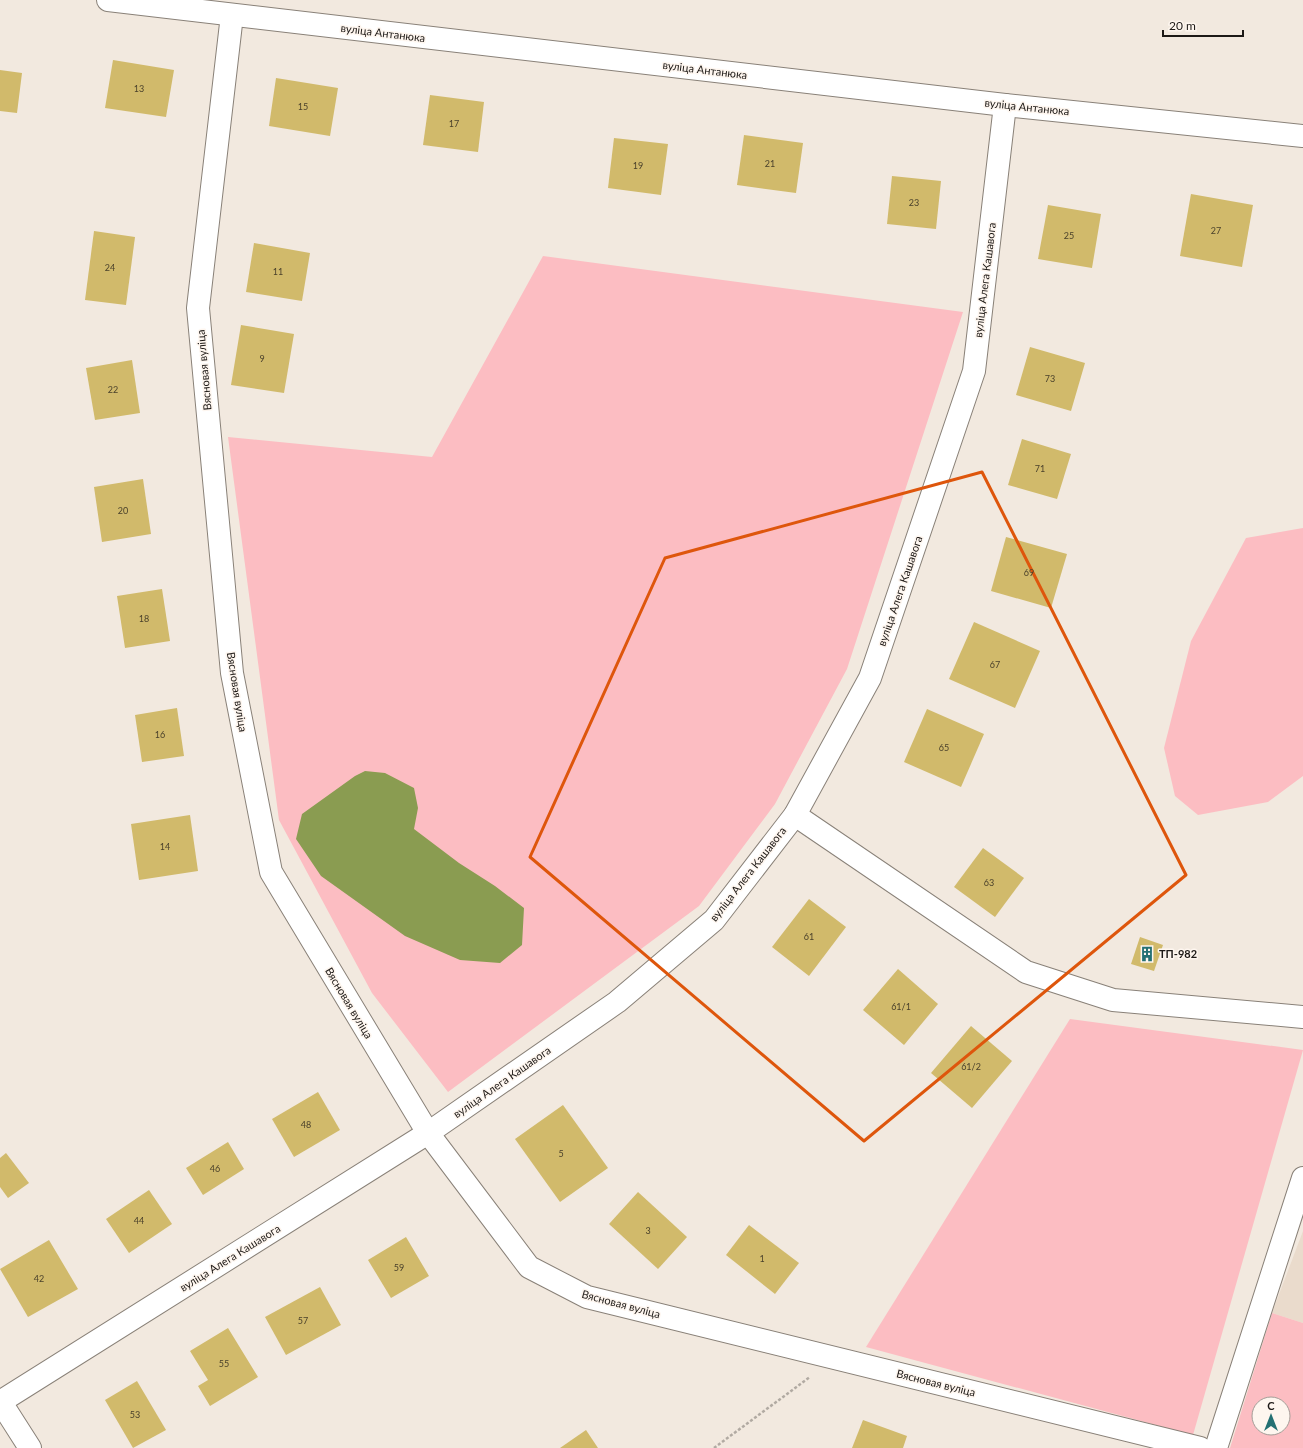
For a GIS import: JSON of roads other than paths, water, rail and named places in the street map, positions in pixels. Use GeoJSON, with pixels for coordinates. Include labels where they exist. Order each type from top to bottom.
{"type":"FeatureCollection","features":[{"type":"Feature","properties":{"kind":"street","name":"вуліца Антанюка"},"geometry":{"type":"LineString","coordinates":[[108,0],[1005,105],[1303,136]]}},
{"type":"Feature","properties":{"kind":"street","name":"Вясновая вуліца"},"geometry":{"type":"LineString","coordinates":[[232,15],[198,308],[232,673],[270,872],[428,1133],[529,1267],[587,1297],[1200,1448]]}},
{"type":"Feature","properties":{"kind":"street","name":"вуліца Алега Кашавога"},"geometry":{"type":"LineString","coordinates":[[0,1402],[428,1133],[617,1002],[714,920],[794,814],[870,678],[974,371],[1005,105]]}},
{"type":"Feature","properties":{"kind":"street"},"geometry":{"type":"LineString","coordinates":[[794,814],[1026,972],[1113,1000],[1303,1017]]}},
{"type":"Feature","properties":{"kind":"street"},"geometry":{"type":"LineString","coordinates":[[1216,1448],[1303,1178]]}},
{"type":"Feature","properties":{"kind":"street"},"geometry":{"type":"LineString","coordinates":[[0,1402],[30,1448]]}},
{"type":"Feature","properties":{"kind":"place","name":"ТП-982"},"geometry":{"type":"Point","coordinates":[1147,954]}}]}
